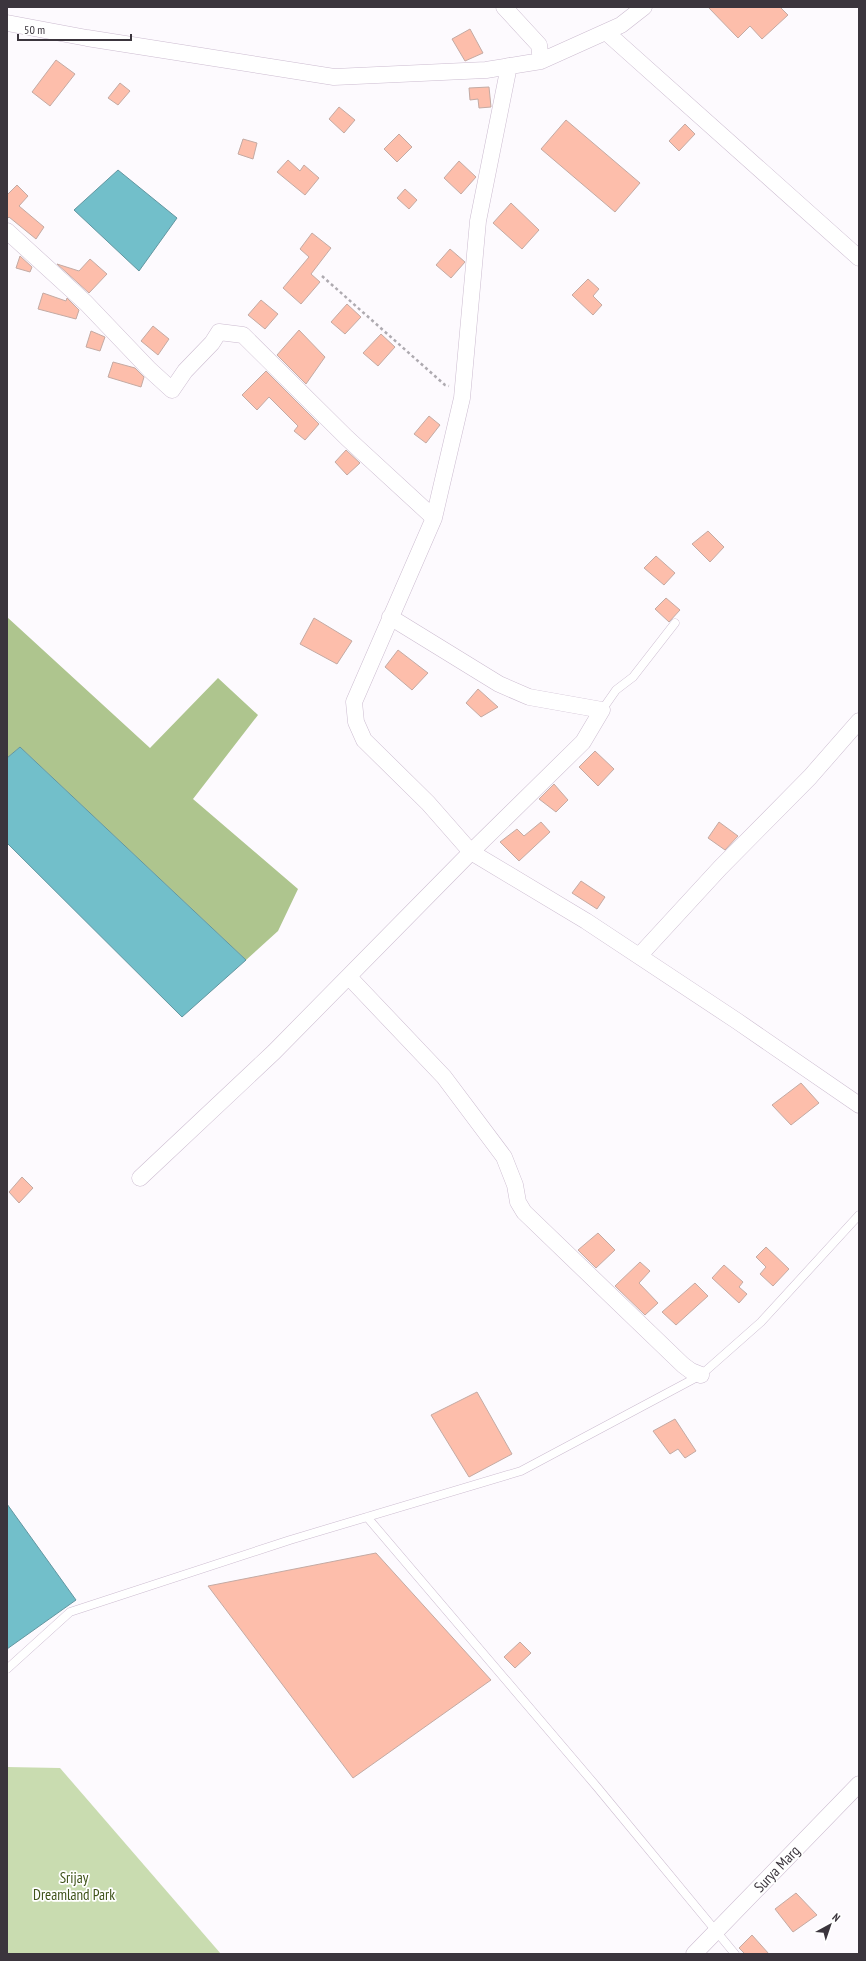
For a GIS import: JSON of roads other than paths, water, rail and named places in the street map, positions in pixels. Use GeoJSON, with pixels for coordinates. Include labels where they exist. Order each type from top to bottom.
{"type":"FeatureCollection","features":[{"type":"Feature","properties":{"kind":"street"},"geometry":{"type":"LineString","coordinates":[[504,7],[539,45],[541,61]]}},
{"type":"Feature","properties":{"kind":"street"},"geometry":{"type":"LineString","coordinates":[[7,23],[158,50],[334,77],[486,70],[541,61],[621,25],[644,7]]}},
{"type":"Feature","properties":{"kind":"street"},"geometry":{"type":"LineString","coordinates":[[606,32],[859,258]]}},
{"type":"Feature","properties":{"kind":"street"},"geometry":{"type":"LineString","coordinates":[[509,66],[478,221],[463,388],[434,518],[354,702],[356,722],[364,740],[428,803],[471,852],[586,921],[737,1021],[859,1105]]}},
{"type":"Feature","properties":{"kind":"street"},"geometry":{"type":"LineString","coordinates":[[7,231],[80,298],[150,370],[172,390],[185,371],[212,343],[219,332],[243,335],[347,438],[434,518]]}},
{"type":"Feature","properties":{"kind":"street"},"geometry":{"type":"LineString","coordinates":[[140,1178],[274,1052],[471,852],[583,742],[602,710],[529,697],[499,684],[390,617]]}},
{"type":"Feature","properties":{"kind":"street"},"geometry":{"type":"LineString","coordinates":[[639,956],[720,868],[810,777],[859,721]]}},
{"type":"Feature","properties":{"kind":"street"},"geometry":{"type":"LineString","coordinates":[[349,977],[444,1077],[504,1157],[515,1185],[518,1202],[524,1212],[690,1371],[701,1375]]}},
{"type":"Feature","properties":{"kind":"street","name":"Surya Marg"},"geometry":{"type":"LineString","coordinates":[[694,1954],[859,1784]]}},
{"type":"Feature","properties":{"kind":"lane"},"geometry":{"type":"LineString","coordinates":[[602,710],[616,690],[633,677],[675,623]]}},
{"type":"Feature","properties":{"kind":"lane"},"geometry":{"type":"LineString","coordinates":[[7,1669],[70,1612],[290,1540],[521,1471],[701,1375],[761,1322],[859,1215]]}},
{"type":"Feature","properties":{"kind":"lane"},"geometry":{"type":"LineString","coordinates":[[367,1517],[597,1787],[735,1954]]}},
{"type":"Feature","properties":{"kind":"water"},"geometry":{"type":"Polygon","coordinates":[[[118,170],[177,218],[139,271],[74,210],[118,170]]]}},
{"type":"Feature","properties":{"kind":"water"},"geometry":{"type":"Polygon","coordinates":[[[20,747],[246,960],[182,1017],[7,843],[7,758],[20,747]]]}},
{"type":"Feature","properties":{"kind":"water"},"geometry":{"type":"Polygon","coordinates":[[[7,1504],[76,1600],[7,1649],[7,1504]]]}},
{"type":"Feature","properties":{"kind":"park label","name":"Srijay Dreamland Park"},"geometry":{"type":"Point","coordinates":[74,1886]}}]}
